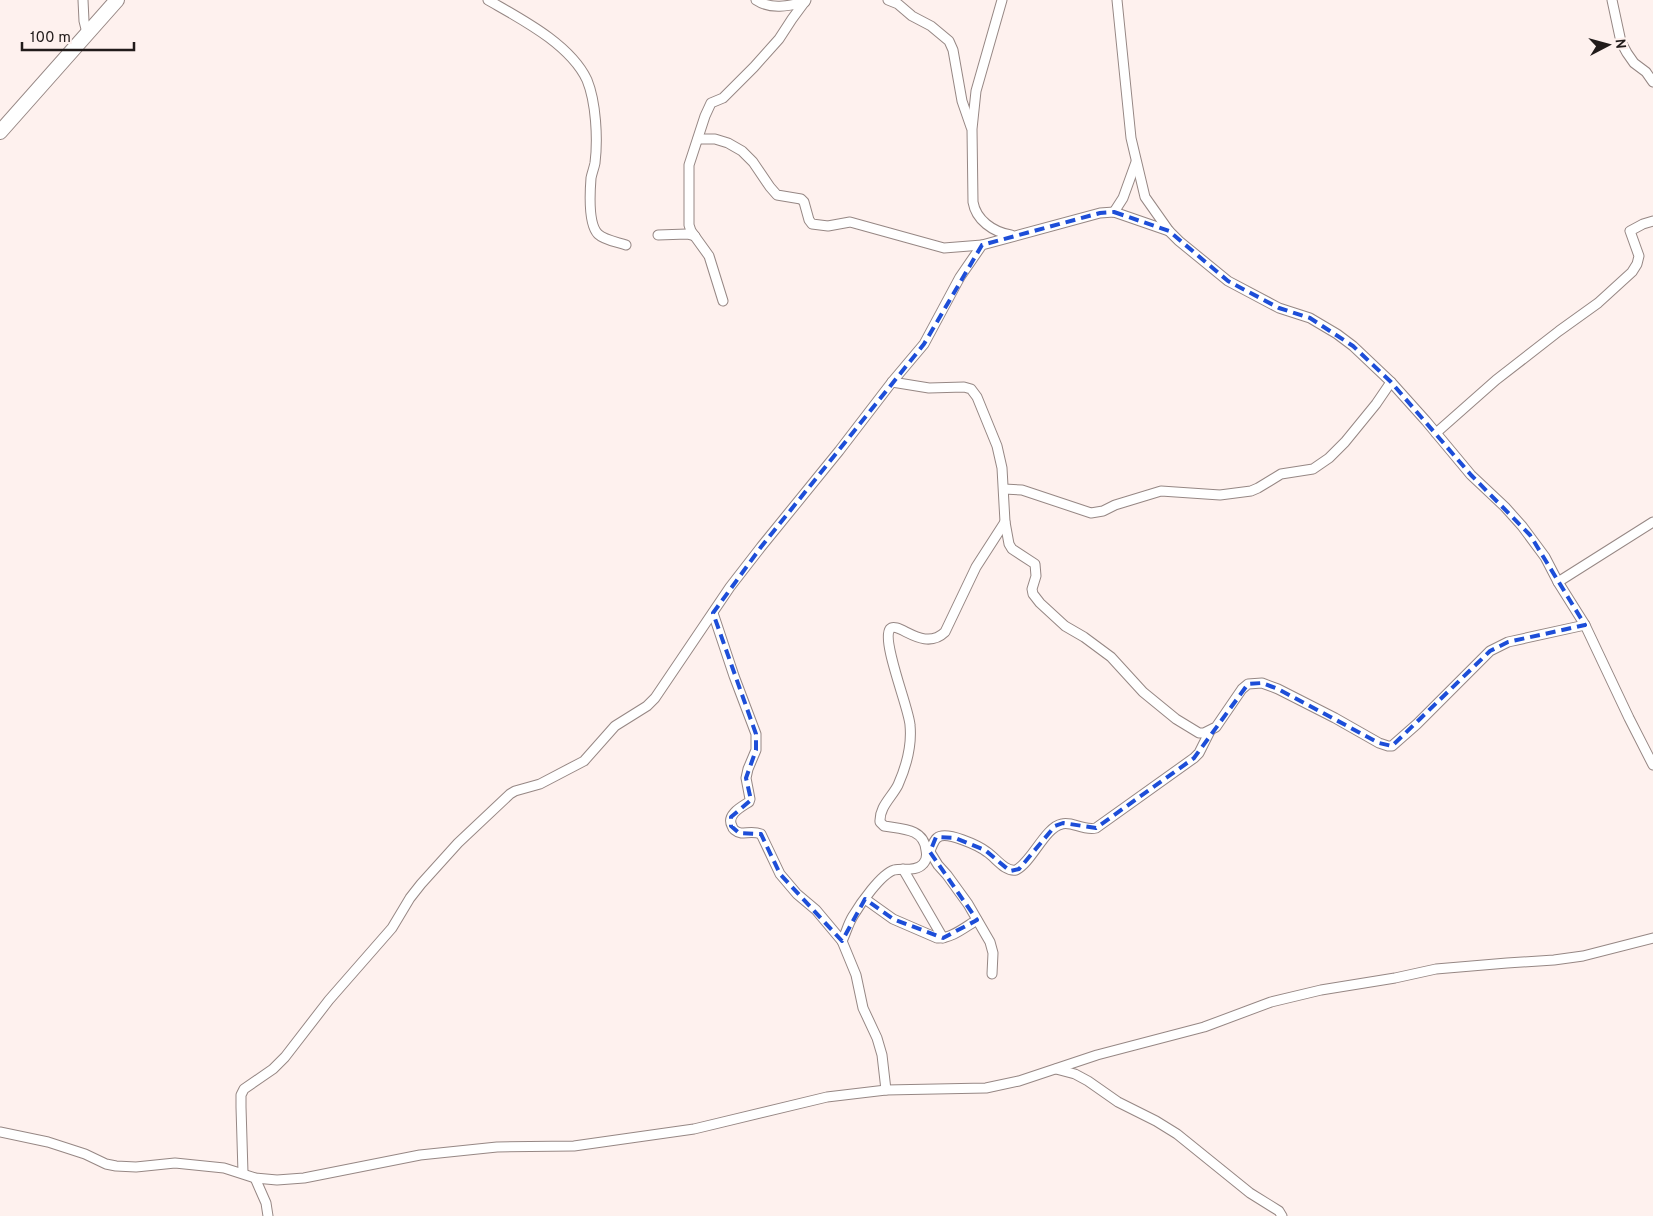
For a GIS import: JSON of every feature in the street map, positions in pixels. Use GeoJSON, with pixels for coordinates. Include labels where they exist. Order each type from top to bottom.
{"type":"FeatureCollection","features":[{"type":"Feature","properties":{"kind":"highway"},"geometry":{"type":"LineString","coordinates":[[0,132],[117,0]]}},
{"type":"Feature","properties":{"kind":"street"},"geometry":{"type":"LineString","coordinates":[[83,0],[82,10],[87,33]]}},
{"type":"Feature","properties":{"kind":"street"},"geometry":{"type":"LineString","coordinates":[[488,0],[564,49],[582,72],[592,96],[596,128],[595,163],[591,179],[590,198],[593,226],[600,236],[626,245]]}},
{"type":"Feature","properties":{"kind":"street"},"geometry":{"type":"LineString","coordinates":[[756,0],[778,7],[806,1]]}},
{"type":"Feature","properties":{"kind":"street"},"geometry":{"type":"LineString","coordinates":[[888,0],[898,4],[912,16],[931,26],[949,41],[953,50],[962,101],[972,130]]}},
{"type":"Feature","properties":{"kind":"street"},"geometry":{"type":"LineString","coordinates":[[1002,0],[976,91],[972,130],[972,169],[974,210],[993,230],[1013,236]]}},
{"type":"Feature","properties":{"kind":"street"},"geometry":{"type":"LineString","coordinates":[[1117,0],[1131,138],[1145,197],[1170,230],[1191,251],[1228,281],[1279,308],[1310,318],[1338,334],[1391,382],[1471,476],[1505,507],[1545,557],[1585,625],[1628,718],[1653,765]]}},
{"type":"Feature","properties":{"kind":"street"},"geometry":{"type":"LineString","coordinates":[[1612,0],[1621,42],[1626,53],[1634,63],[1646,72],[1653,82]]}},
{"type":"Feature","properties":{"kind":"street"},"geometry":{"type":"LineString","coordinates":[[723,301],[709,256],[691,231],[689,224],[689,165],[711,103],[723,98],[754,68],[780,39],[806,1]]}},
{"type":"Feature","properties":{"kind":"street"},"geometry":{"type":"LineString","coordinates":[[698,139],[715,139],[728,143],[742,151],[753,162],[777,195],[801,199],[804,202],[812,224],[828,226],[850,222],[944,248],[982,245],[1100,213],[1114,212],[1170,230]]}},
{"type":"Feature","properties":{"kind":"street"},"geometry":{"type":"LineString","coordinates":[[1114,212],[1123,198],[1136,162]]}},
{"type":"Feature","properties":{"kind":"street"},"geometry":{"type":"LineString","coordinates":[[1436,433],[1496,380],[1598,303],[1632,272],[1639,256],[1630,231],[1653,221]]}},
{"type":"Feature","properties":{"kind":"street"},"geometry":{"type":"LineString","coordinates":[[658,235],[687,234],[696,236]]}},
{"type":"Feature","properties":{"kind":"street"},"geometry":{"type":"LineString","coordinates":[[243,1173],[241,1095],[244,1089],[272,1069],[288,1052],[329,1000],[392,928],[421,884],[458,843],[510,794],[540,784],[577,766],[589,757],[615,726],[647,706],[654,698],[745,567],[924,344],[960,277],[982,245]]}},
{"type":"Feature","properties":{"kind":"street"},"geometry":{"type":"LineString","coordinates":[[892,382],[929,388],[964,387],[971,390],[978,397],[997,446],[1004,489],[1007,538],[1012,549],[1035,564],[1036,576],[1032,589],[1033,594],[1065,626],[1111,657],[1143,692],[1176,719],[1199,733],[1216,727],[1242,689],[1248,684],[1262,683],[1336,718],[1379,743],[1392,746],[1438,704],[1490,651],[1508,642],[1585,625]]}},
{"type":"Feature","properties":{"kind":"street"},"geometry":{"type":"LineString","coordinates":[[1004,489],[1022,490],[1091,513],[1103,511],[1115,505],[1161,491],[1220,495],[1251,491],[1280,474],[1307,471],[1329,458],[1345,442],[1376,404],[1391,382]]}},
{"type":"Feature","properties":{"kind":"street"},"geometry":{"type":"LineString","coordinates":[[992,974],[993,950],[968,904],[947,875],[928,854],[924,841],[916,832],[884,826],[880,822],[881,811],[902,776],[911,741],[907,709],[900,690],[889,644],[889,631],[891,628],[899,627],[913,636],[928,640],[941,636],[945,632],[976,568],[1006,522]]}},
{"type":"Feature","properties":{"kind":"street"},"geometry":{"type":"LineString","coordinates":[[1558,582],[1653,522]]}},
{"type":"Feature","properties":{"kind":"street"},"geometry":{"type":"LineString","coordinates":[[713,613],[734,676],[754,726],[757,742],[746,778],[750,799],[731,817],[731,826],[739,833],[756,832],[761,834],[780,874],[797,894],[816,910],[842,941],[856,976],[862,1008],[877,1038],[882,1055],[886,1090]]}},
{"type":"Feature","properties":{"kind":"street"},"geometry":{"type":"LineString","coordinates":[[842,941],[852,917],[886,874],[892,870],[920,867],[937,838],[948,835],[984,850],[1010,870],[1019,869],[1055,826],[1063,823],[1086,830],[1100,826],[1194,758],[1199,753],[1210,730]]}},
{"type":"Feature","properties":{"kind":"street"},"geometry":{"type":"LineString","coordinates":[[903,869],[943,938]]}},
{"type":"Feature","properties":{"kind":"street"},"geometry":{"type":"LineString","coordinates":[[865,899],[893,919],[937,938],[943,938],[977,920]]}},
{"type":"Feature","properties":{"kind":"street"},"geometry":{"type":"LineString","coordinates":[[0,1132],[48,1142],[116,1166],[136,1167],[175,1163],[224,1168],[255,1178],[277,1180],[304,1178],[420,1155],[497,1147],[574,1146],[644,1137],[694,1129],[827,1097],[886,1090],[986,1088],[1019,1081],[1097,1055],[1220,1022],[1271,1002],[1321,990],[1436,969],[1583,956],[1653,938]]}},
{"type":"Feature","properties":{"kind":"street"},"geometry":{"type":"LineString","coordinates":[[1056,1069],[1075,1074],[1118,1102],[1177,1134],[1250,1193],[1278,1211],[1282,1216]]}},
{"type":"Feature","properties":{"kind":"street"},"geometry":{"type":"LineString","coordinates":[[255,1178],[266,1203],[268,1216]]}},
{"type":"Feature","properties":{"kind":"highlighted area"},"geometry":{"type":"Polygon","coordinates":[[[1114,212],[1169,231],[1228,281],[1279,308],[1310,318],[1353,346],[1391,382],[1471,475],[1530,535],[1585,625],[1508,642],[1490,651],[1392,746],[1379,743],[1278,689],[1262,683],[1248,684],[1194,758],[1096,828],[1063,823],[1055,826],[1019,869],[1010,871],[985,850],[955,838],[936,837],[930,852],[977,920],[943,938],[893,919],[865,899],[842,941],[780,874],[761,834],[739,833],[731,826],[731,817],[751,800],[746,778],[756,750],[756,734],[713,613],[761,547],[924,344],[982,245],[1100,213],[1114,212]]]}}]}
